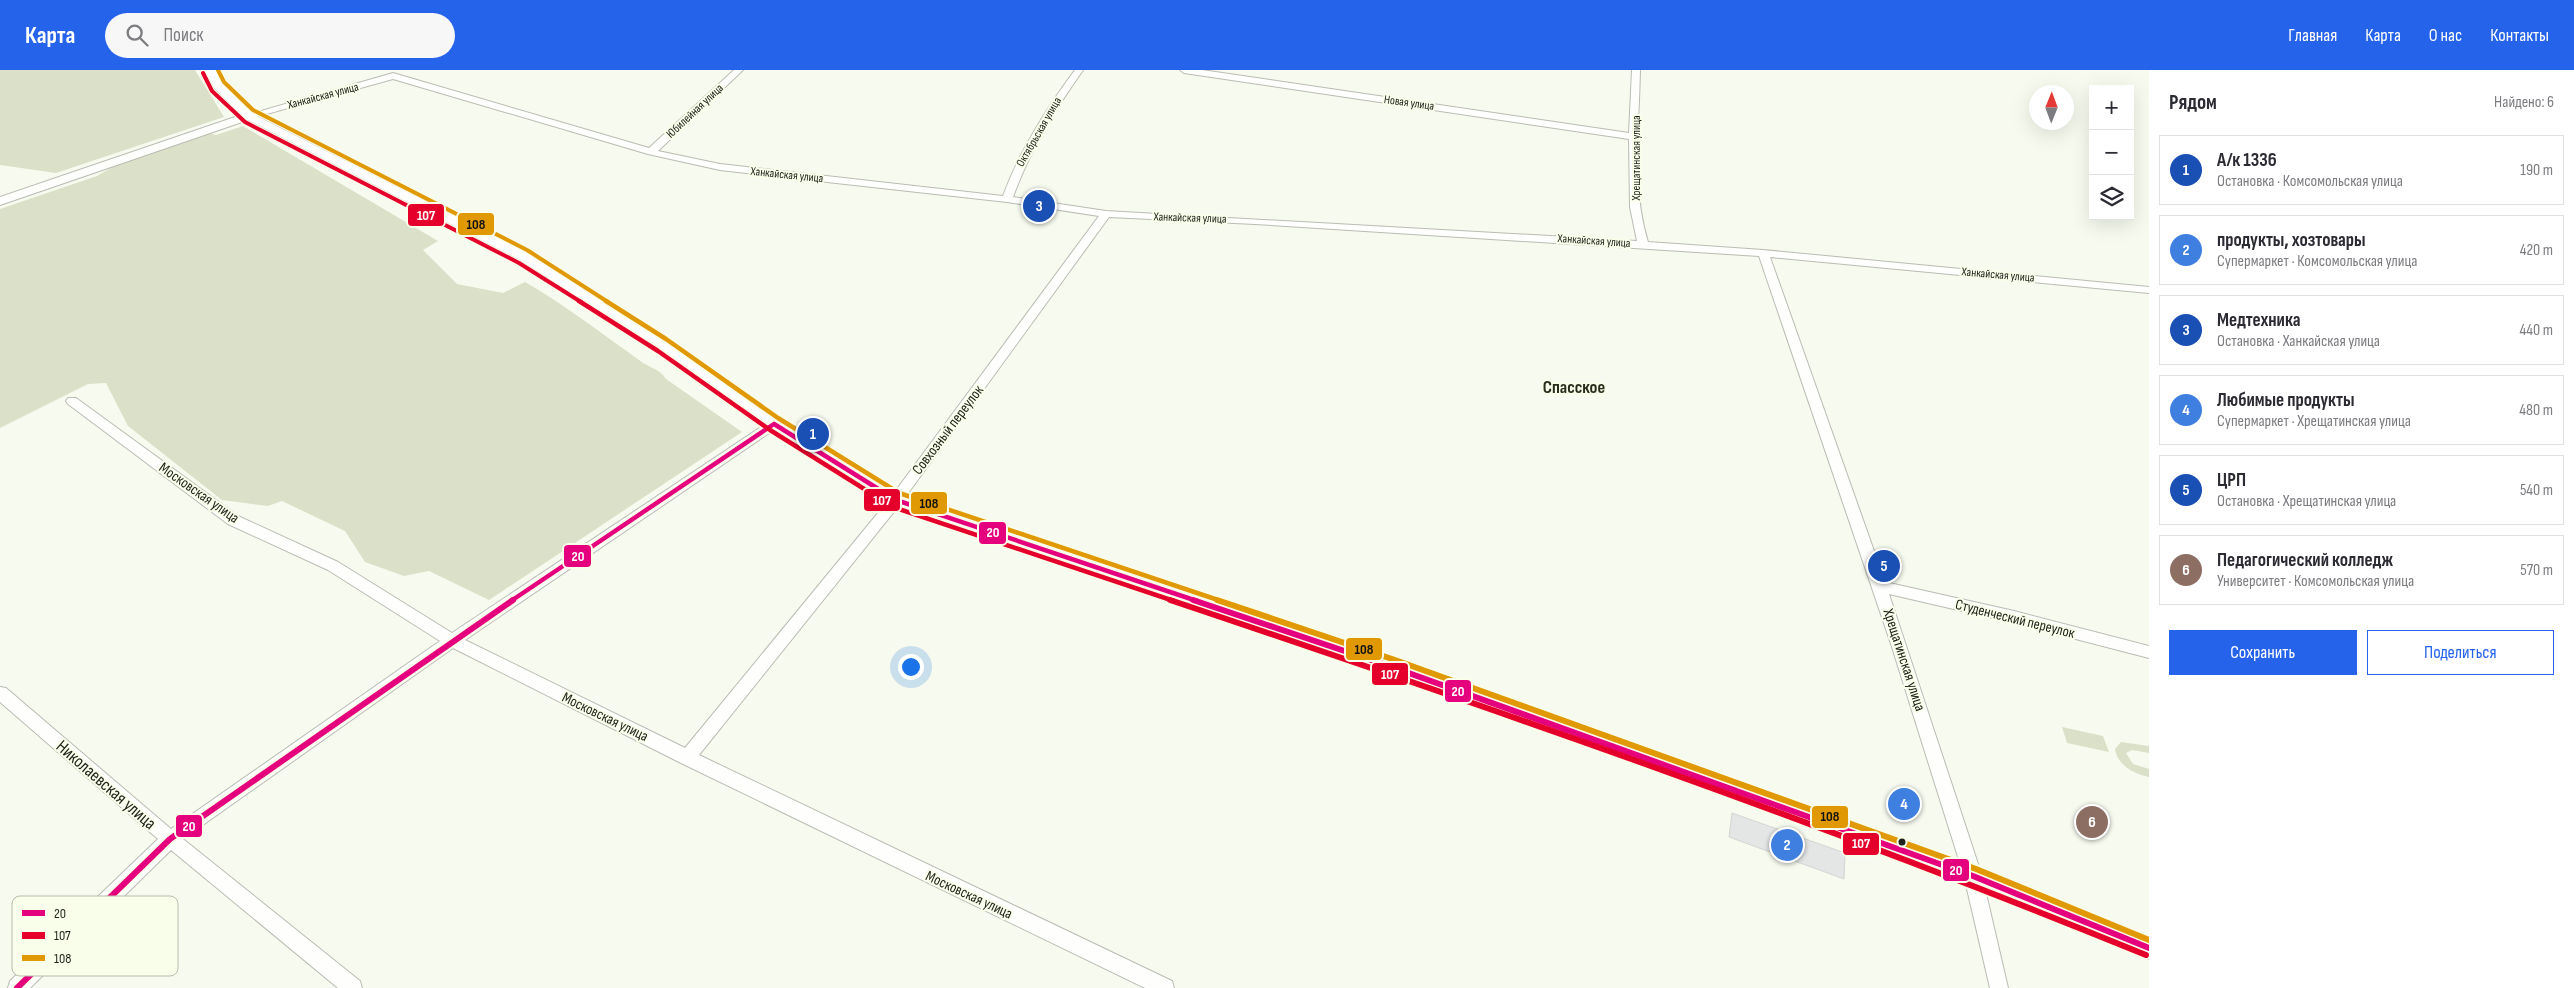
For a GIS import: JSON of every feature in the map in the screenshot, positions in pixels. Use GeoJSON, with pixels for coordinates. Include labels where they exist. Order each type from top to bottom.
{"type":"FeatureCollection","features":[{"type":"Feature","properties":{"kind":"street"},"geometry":{"type":"LineString","coordinates":[[210,70],[218,86],[249,116],[523,256],[662,345],[774,424],[896,500],[1392,667],[1973,876],[2149,948]]}},
{"type":"Feature","properties":{"kind":"street","name":"Юбилейная улица"},"geometry":{"type":"LineString","coordinates":[[651,152],[739,70]]}},
{"type":"Feature","properties":{"kind":"street","name":"Октябрьская улица"},"geometry":{"type":"LineString","coordinates":[[1007,199],[1015,174],[1030,143],[1057,99],[1079,70]]}},
{"type":"Feature","properties":{"kind":"street","name":"Новая улица"},"geometry":{"type":"LineString","coordinates":[[1184,70],[1635,137]]}},
{"type":"Feature","properties":{"kind":"street","name":"Хрещатинская улица"},"geometry":{"type":"LineString","coordinates":[[1636,70],[1637,230],[1643,244]]}},
{"type":"Feature","properties":{"kind":"street","name":"Ханкайская улица"},"geometry":{"type":"LineString","coordinates":[[249,116],[393,76],[651,152],[720,167],[1007,199],[1106,214],[1255,220],[1643,244],[1763,253],[2149,290]]}},
{"type":"Feature","properties":{"kind":"street"},"geometry":{"type":"LineString","coordinates":[[0,201],[249,116]]}},
{"type":"Feature","properties":{"kind":"street","name":"Совхозный переулок"},"geometry":{"type":"LineString","coordinates":[[688,758],[896,500],[1106,214]]}},
{"type":"Feature","properties":{"kind":"street","name":"Хрещатинская улица"},"geometry":{"type":"LineString","coordinates":[[1763,253],[1881,587],[1973,876],[1999,988]]}},
{"type":"Feature","properties":{"kind":"street","name":"Московская улица"},"geometry":{"type":"LineString","coordinates":[[72,401],[233,520],[333,566],[452,641],[688,758],[1165,988]]}},
{"type":"Feature","properties":{"kind":"street"},"geometry":{"type":"LineString","coordinates":[[111,896],[170,839],[452,641],[774,424]]}},
{"type":"Feature","properties":{"kind":"street","name":"Студенческий переулок"},"geometry":{"type":"LineString","coordinates":[[1881,587],[2014,617],[2149,652]]}},
{"type":"Feature","properties":{"kind":"street","name":"Николаевская улица"},"geometry":{"type":"LineString","coordinates":[[0,693],[170,839],[354,988]]}},
{"type":"Feature","properties":{"kind":"street"},"geometry":{"type":"LineString","coordinates":[[17,988],[29,976]]}},
{"type":"Feature","properties":{"kind":"green space"},"geometry":{"type":"Polygon","coordinates":[[[0,70],[195,70],[224,117],[56,173],[0,165],[0,70]]]}},
{"type":"Feature","properties":{"kind":"green space"},"geometry":{"type":"Polygon","coordinates":[[[243,126],[438,241],[423,250],[457,284],[503,293],[525,282],[569,310],[643,363],[657,370],[666,379],[742,432],[489,600],[429,571],[404,576],[365,562],[345,531],[282,501],[268,506],[222,500],[128,426],[106,383],[88,384],[0,428],[0,209],[97,176],[116,165],[200,131],[216,135],[243,126]]]}},
{"type":"Feature","properties":{"kind":"green space"},"geometry":{"type":"Polygon","coordinates":[[[2062,727],[2103,736],[2109,752],[2067,743],[2062,727]]]}},
{"type":"Feature","properties":{"kind":"green space"},"geometry":{"type":"Polygon","coordinates":[[[2121,742],[2149,746],[2149,753],[2132,750],[2126,753],[2133,764],[2149,769],[2149,777],[2132,771],[2119,760],[2115,749],[2121,742]]]}},
{"type":"Feature","properties":{"kind":"building"},"geometry":{"type":"Polygon","coordinates":[[[1732,813],[1845,853],[1844,879],[1729,837],[1732,813]]]}},
{"type":"Feature","properties":{"kind":"transit line","name":"108"},"geometry":{"type":"LineString","coordinates":[[218,70],[224,82],[253,110],[527,250],[666,339],[778,418],[899,493],[1395,660],[1976,869],[2149,940]]}},
{"type":"Feature","properties":{"kind":"transit line","name":"107"},"geometry":{"type":"LineString","coordinates":[[203,73],[212,91],[245,122],[519,263],[658,351],[770,430],[893,507],[1390,674],[1970,883],[2146,955]]}},
{"type":"Feature","properties":{"kind":"transit line","name":"20"},"geometry":{"type":"LineString","coordinates":[[774,424],[896,500],[1392,667],[1973,876],[2149,948]]}},
{"type":"Feature","properties":{"kind":"transit line","name":"20"},"geometry":{"type":"LineString","coordinates":[[111,896],[170,839],[452,641],[774,424]]}},
{"type":"Feature","properties":{"kind":"transit line","name":"20"},"geometry":{"type":"LineString","coordinates":[[17,988],[29,976]]}},
{"type":"Feature","properties":{"kind":"place","name":"Медтехника"},"geometry":{"type":"Point","coordinates":[1039,206]}},
{"type":"Feature","properties":{"kind":"place","name":"А/к 1336"},"geometry":{"type":"Point","coordinates":[813,434]}},
{"type":"Feature","properties":{"kind":"place","name":"ЦРП"},"geometry":{"type":"Point","coordinates":[1884,566]}},
{"type":"Feature","properties":{"kind":"place","name":"Любимые продукты"},"geometry":{"type":"Point","coordinates":[1904,804]}},
{"type":"Feature","properties":{"kind":"place","name":"Педагогический колледж"},"geometry":{"type":"Point","coordinates":[2092,822]}},
{"type":"Feature","properties":{"kind":"place","name":"продукты, хозтовары"},"geometry":{"type":"Point","coordinates":[1787,845]}},
{"type":"Feature","properties":{"kind":"district","name":"Спасское"},"geometry":{"type":"Point","coordinates":[1574,387]}}]}
